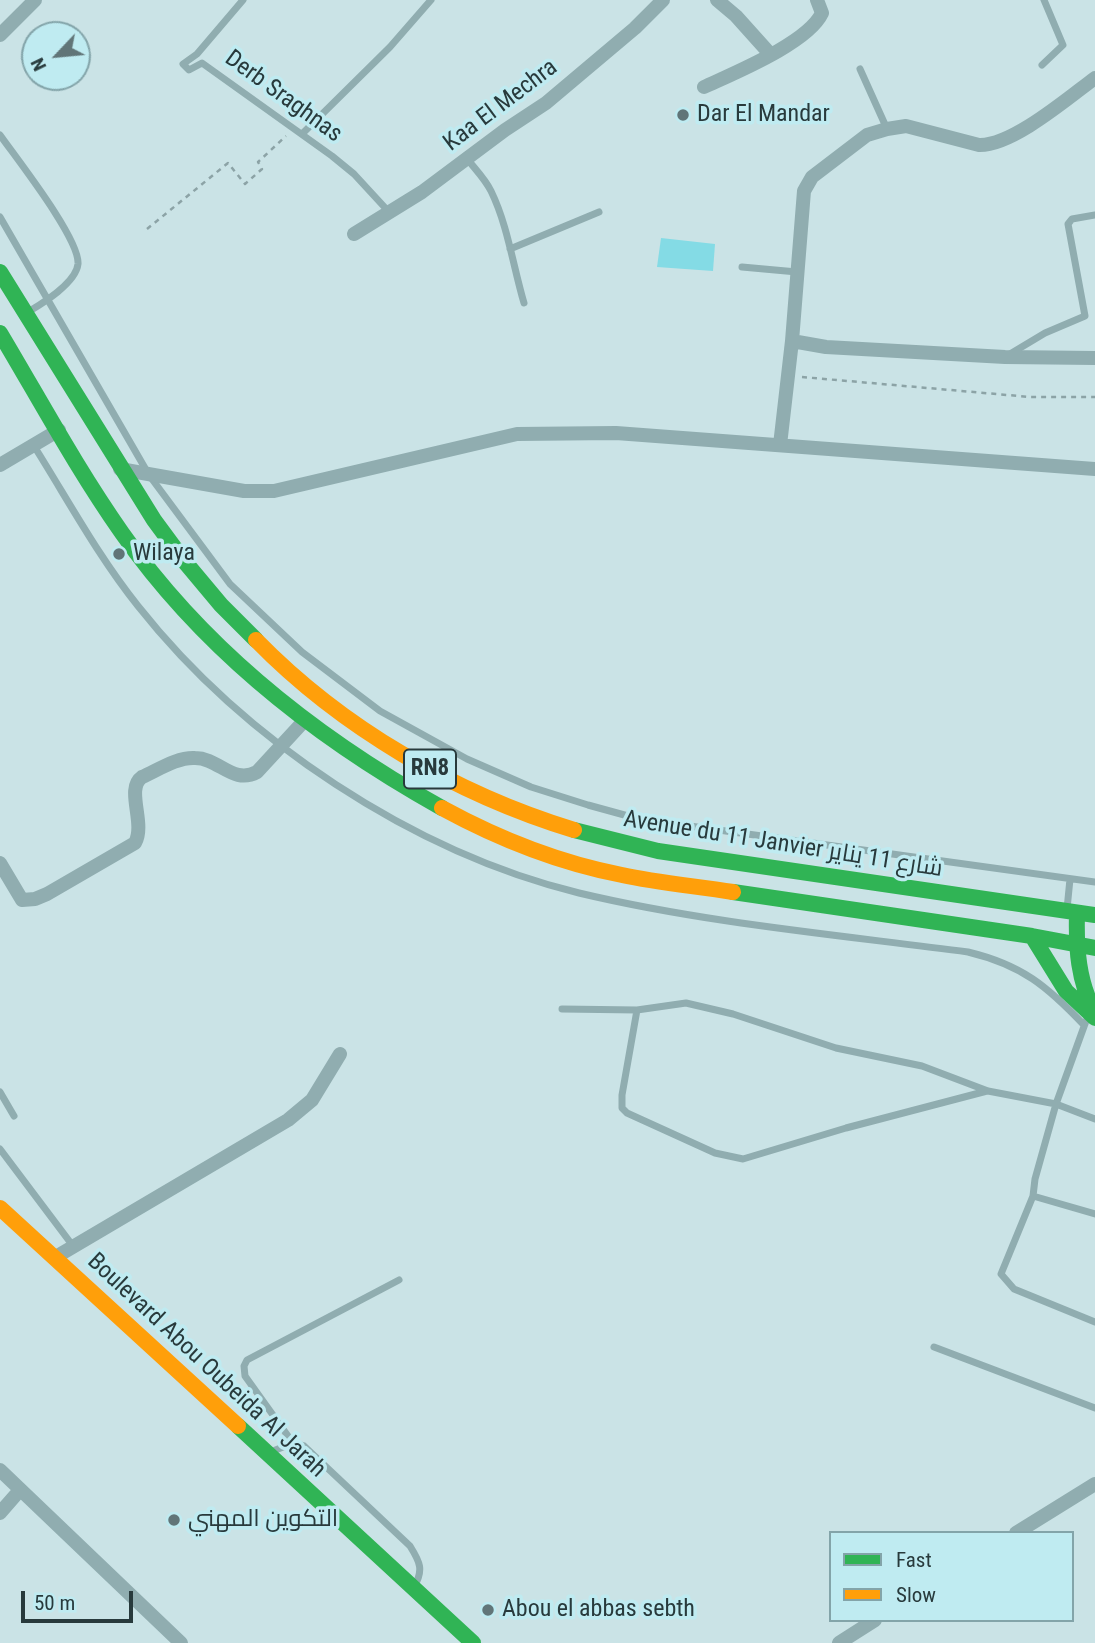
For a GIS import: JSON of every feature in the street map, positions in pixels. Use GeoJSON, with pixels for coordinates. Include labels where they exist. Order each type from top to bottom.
{"type":"FeatureCollection","features":[{"type":"Feature","properties":{"kind":"main road","name":"Avenue du 11 Janvier شارع 11 يناير"},"geometry":{"type":"LineString","coordinates":[[0,272],[145,509],[184,562],[264,649],[305,685],[396,750],[467,788],[544,821],[659,851],[1095,915]]}},
{"type":"Feature","properties":{"kind":"main road","name":"RN8"},"geometry":{"type":"LineString","coordinates":[[0,333],[123,534],[176,601],[239,666],[304,721],[379,773],[504,837],[561,858],[621,875],[1032,936],[1095,948]]}},
{"type":"Feature","properties":{"kind":"main road"},"geometry":{"type":"LineString","coordinates":[[1072,912],[1083,987],[1091,1017]]}},
{"type":"Feature","properties":{"kind":"main road"},"geometry":{"type":"LineString","coordinates":[[1032,936],[1042,948],[1061,984],[1091,1017]]}},
{"type":"Feature","properties":{"kind":"main road","name":"Boulevard Abou Oubeida Al Jarah"},"geometry":{"type":"LineString","coordinates":[[0,1208],[474,1643]]}},
{"type":"Feature","properties":{"kind":"street"},"geometry":{"type":"LineString","coordinates":[[0,35],[35,0]]}},
{"type":"Feature","properties":{"kind":"street","name":"Kaa El Mechra"},"geometry":{"type":"LineString","coordinates":[[354,234],[390,214],[468,160],[574,81],[663,0]]}},
{"type":"Feature","properties":{"kind":"street"},"geometry":{"type":"LineString","coordinates":[[717,0],[736,16],[771,55]]}},
{"type":"Feature","properties":{"kind":"street"},"geometry":{"type":"LineString","coordinates":[[704,87],[771,55],[813,26],[822,13],[817,0]]}},
{"type":"Feature","properties":{"kind":"street"},"geometry":{"type":"LineString","coordinates":[[780,445],[806,185],[812,177],[867,135],[887,129],[906,126],[979,145],[990,145],[1037,120],[1095,78]]}},
{"type":"Feature","properties":{"kind":"street"},"geometry":{"type":"LineString","coordinates":[[792,341],[826,347],[1006,357],[1095,358]]}},
{"type":"Feature","properties":{"kind":"street"},"geometry":{"type":"LineString","coordinates":[[0,465],[59,430]]}},
{"type":"Feature","properties":{"kind":"street"},"geometry":{"type":"LineString","coordinates":[[120,469],[244,491],[274,491],[517,434],[542,432],[616,433],[1095,469]]}},
{"type":"Feature","properties":{"kind":"street"},"geometry":{"type":"LineString","coordinates":[[0,863],[22,900],[47,894],[135,843],[140,835],[140,825],[134,789],[142,777],[192,758],[209,761],[232,774],[247,776],[257,772],[304,721]]}},
{"type":"Feature","properties":{"kind":"street"},"geometry":{"type":"LineString","coordinates":[[54,1258],[288,1119],[312,1100],[340,1054]]}},
{"type":"Feature","properties":{"kind":"street"},"geometry":{"type":"LineString","coordinates":[[0,1470],[181,1643]]}},
{"type":"Feature","properties":{"kind":"street"},"geometry":{"type":"LineString","coordinates":[[1019,1531],[1095,1484]]}},
{"type":"Feature","properties":{"kind":"street"},"geometry":{"type":"LineString","coordinates":[[0,1513],[20,1490]]}},
{"type":"Feature","properties":{"kind":"street"},"geometry":{"type":"LineString","coordinates":[[839,1643],[872,1622]]}},
{"type":"Feature","properties":{"kind":"lane","name":"Derb Sraghnas"},"geometry":{"type":"LineString","coordinates":[[243,0],[197,54],[183,64],[189,70],[202,63],[295,127],[354,174],[390,214]]}},
{"type":"Feature","properties":{"kind":"lane"},"geometry":{"type":"LineString","coordinates":[[303,133],[382,56],[431,0]]}},
{"type":"Feature","properties":{"kind":"lane"},"geometry":{"type":"LineString","coordinates":[[1042,65],[1063,45],[1044,0]]}},
{"type":"Feature","properties":{"kind":"lane"},"geometry":{"type":"LineString","coordinates":[[860,69],[887,129]]}},
{"type":"Feature","properties":{"kind":"lane"},"geometry":{"type":"LineString","coordinates":[[0,135],[71,239],[78,264],[74,276],[48,300],[24,314]]}},
{"type":"Feature","properties":{"kind":"lane"},"geometry":{"type":"LineString","coordinates":[[468,160],[490,190],[506,232],[524,303]]}},
{"type":"Feature","properties":{"kind":"lane"},"geometry":{"type":"LineString","coordinates":[[510,249],[599,212]]}},
{"type":"Feature","properties":{"kind":"lane"},"geometry":{"type":"LineString","coordinates":[[1006,357],[1045,333],[1085,316],[1068,224],[1072,219],[1095,215]]}},
{"type":"Feature","properties":{"kind":"lane"},"geometry":{"type":"LineString","coordinates":[[0,217],[149,475],[230,584],[302,652],[380,711],[467,760],[531,787],[639,819],[1095,882]]}},
{"type":"Feature","properties":{"kind":"lane"},"geometry":{"type":"LineString","coordinates":[[742,267],[797,272]]}},
{"type":"Feature","properties":{"kind":"lane"},"geometry":{"type":"LineString","coordinates":[[34,445],[106,564],[140,608],[195,669],[282,745],[373,808],[414,831],[518,874],[576,892],[662,911],[981,955],[1013,967],[1091,1017],[1056,1104],[1035,1179],[1033,1196],[1001,1274],[1014,1289],[1095,1322]]}},
{"type":"Feature","properties":{"kind":"lane"},"geometry":{"type":"LineString","coordinates":[[1070,879],[1072,912]]}},
{"type":"Feature","properties":{"kind":"lane"},"geometry":{"type":"LineString","coordinates":[[562,1009],[637,1010],[686,1003],[733,1014],[836,1048],[922,1066],[988,1091],[1056,1104],[1095,1119]]}},
{"type":"Feature","properties":{"kind":"lane"},"geometry":{"type":"LineString","coordinates":[[637,1010],[622,1108],[627,1113],[715,1153],[736,1158],[754,1157],[821,1135],[988,1091]]}},
{"type":"Feature","properties":{"kind":"lane"},"geometry":{"type":"LineString","coordinates":[[0,1092],[14,1116]]}},
{"type":"Feature","properties":{"kind":"lane"},"geometry":{"type":"LineString","coordinates":[[0,1149],[73,1246]]}},
{"type":"Feature","properties":{"kind":"lane"},"geometry":{"type":"LineString","coordinates":[[1033,1196],[1095,1214]]}},
{"type":"Feature","properties":{"kind":"lane"},"geometry":{"type":"LineString","coordinates":[[293,1443],[245,1376],[244,1366],[247,1360],[399,1280]]}},
{"type":"Feature","properties":{"kind":"lane"},"geometry":{"type":"LineString","coordinates":[[934,1347],[1095,1408]]}},
{"type":"Feature","properties":{"kind":"lane"},"geometry":{"type":"LineString","coordinates":[[268,1453],[293,1443],[304,1446],[410,1546],[420,1568],[420,1576],[414,1587]]}},
{"type":"Feature","properties":{"kind":"path"},"geometry":{"type":"LineString","coordinates":[[147,229],[228,163],[245,184],[262,169],[258,162],[295,127]]}},
{"type":"Feature","properties":{"kind":"path"},"geometry":{"type":"LineString","coordinates":[[789,376],[1030,397],[1095,397]]}},
{"type":"Feature","properties":{"kind":"shaded area"},"geometry":{"type":"Polygon","coordinates":[[[661,238],[715,244],[713,271],[657,267],[661,238]]]}},
{"type":"Feature","properties":{"kind":"traffic: fast"},"geometry":{"type":"LineString","coordinates":[[0,272],[154,520],[221,605],[256,640]]}},
{"type":"Feature","properties":{"kind":"traffic: fast"},"geometry":{"type":"LineString","coordinates":[[0,333],[105,509],[154,576],[189,616],[266,688],[308,722],[396,781],[442,808]]}},
{"type":"Feature","properties":{"kind":"traffic: fast"},"geometry":{"type":"LineString","coordinates":[[574,830],[658,851],[1095,915]]}},
{"type":"Feature","properties":{"kind":"traffic: fast"},"geometry":{"type":"LineString","coordinates":[[733,892],[1032,936],[1095,948]]}},
{"type":"Feature","properties":{"kind":"traffic: fast"},"geometry":{"type":"LineString","coordinates":[[1077,913],[1079,964],[1095,1013]]}},
{"type":"Feature","properties":{"kind":"traffic: fast"},"geometry":{"type":"LineString","coordinates":[[1032,936],[1066,991],[1095,1018]]}},
{"type":"Feature","properties":{"kind":"traffic: fast"},"geometry":{"type":"LineString","coordinates":[[238,1426],[473,1643]]}},
{"type":"Feature","properties":{"kind":"traffic: slow"},"geometry":{"type":"LineString","coordinates":[[256,640],[325,702],[403,754],[487,798],[574,830]]}},
{"type":"Feature","properties":{"kind":"traffic: slow"},"geometry":{"type":"LineString","coordinates":[[442,808],[507,839],[575,864],[636,878],[733,892]]}},
{"type":"Feature","properties":{"kind":"traffic: slow"},"geometry":{"type":"LineString","coordinates":[[0,1208],[238,1426]]}},
{"type":"Feature","properties":{"kind":"place","name":"Dar El Mandar"},"geometry":{"type":"Point","coordinates":[683,115]}},
{"type":"Feature","properties":{"kind":"place","name":"Wilaya"},"geometry":{"type":"Point","coordinates":[119,554]}},
{"type":"Feature","properties":{"kind":"place","name":"التكوين المهني"},"geometry":{"type":"Point","coordinates":[174,1520]}},
{"type":"Feature","properties":{"kind":"place","name":"Abou el abbas sebth"},"geometry":{"type":"Point","coordinates":[488,1610]}}]}
